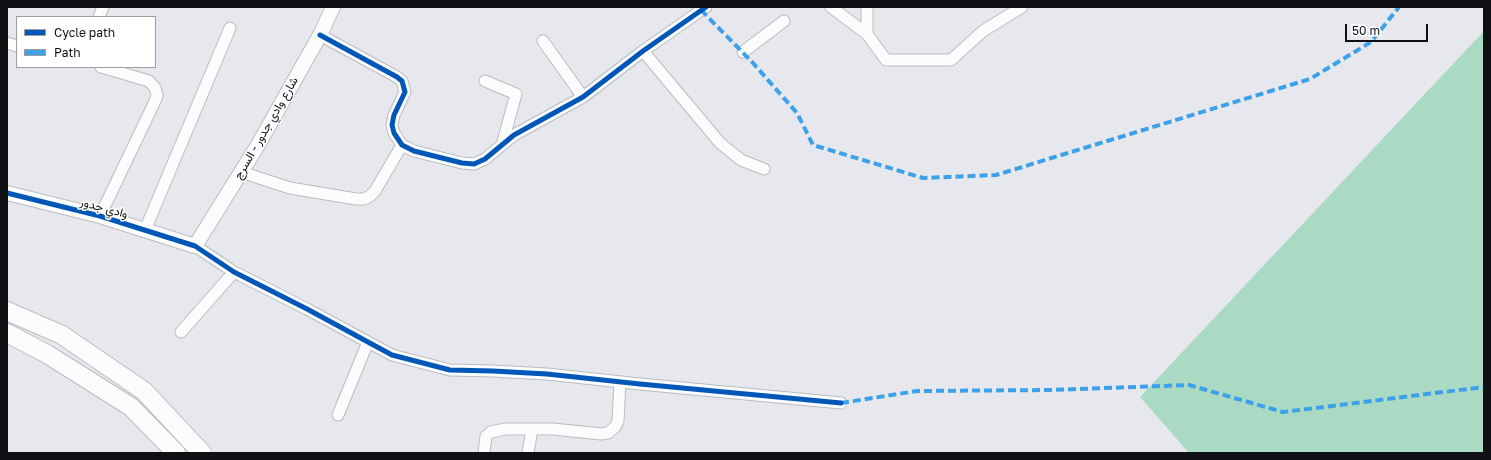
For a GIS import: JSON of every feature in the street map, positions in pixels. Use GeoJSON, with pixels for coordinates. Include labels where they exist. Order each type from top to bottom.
{"type":"FeatureCollection","features":[{"type":"Feature","properties":{"kind":"main road"},"geometry":{"type":"LineString","coordinates":[[7,311],[62,335],[144,391],[202,453]]}},
{"type":"Feature","properties":{"kind":"main road"},"geometry":{"type":"LineString","coordinates":[[7,333],[47,354],[131,407],[176,453]]}},
{"type":"Feature","properties":{"kind":"street","name":"شارع وادي جدور - السرج"},"geometry":{"type":"LineString","coordinates":[[195,246],[241,172],[320,35],[332,7]]}},
{"type":"Feature","properties":{"kind":"street"},"geometry":{"type":"LineString","coordinates":[[320,35],[402,81],[405,92],[394,115],[392,125],[394,133],[402,145],[414,151],[468,164],[480,162],[514,135],[583,97],[643,51],[706,7]]}},
{"type":"Feature","properties":{"kind":"street"},"geometry":{"type":"LineString","coordinates":[[831,7],[867,34],[886,60],[951,60],[983,31],[1022,7]]}},
{"type":"Feature","properties":{"kind":"street"},"geometry":{"type":"LineString","coordinates":[[867,7],[867,34]]}},
{"type":"Feature","properties":{"kind":"street"},"geometry":{"type":"LineString","coordinates":[[742,52],[784,21]]}},
{"type":"Feature","properties":{"kind":"street"},"geometry":{"type":"LineString","coordinates":[[144,230],[230,28]]}},
{"type":"Feature","properties":{"kind":"street"},"geometry":{"type":"LineString","coordinates":[[543,41],[583,97]]}},
{"type":"Feature","properties":{"kind":"street"},"geometry":{"type":"LineString","coordinates":[[643,51],[720,143],[741,160],[764,169]]}},
{"type":"Feature","properties":{"kind":"street"},"geometry":{"type":"LineString","coordinates":[[100,216],[157,95],[155,88],[149,81],[104,68]]}},
{"type":"Feature","properties":{"kind":"street"},"geometry":{"type":"LineString","coordinates":[[485,81],[516,94],[502,145]]}},
{"type":"Feature","properties":{"kind":"street"},"geometry":{"type":"LineString","coordinates":[[241,172],[290,188],[364,199],[376,191],[402,145]]}},
{"type":"Feature","properties":{"kind":"street","name":"وادي جدور"},"geometry":{"type":"LineString","coordinates":[[7,193],[100,216],[195,246]]}},
{"type":"Feature","properties":{"kind":"street"},"geometry":{"type":"LineString","coordinates":[[195,246],[234,272],[392,355],[450,370],[493,370],[547,374],[841,403]]}},
{"type":"Feature","properties":{"kind":"street"},"geometry":{"type":"LineString","coordinates":[[181,332],[234,272]]}},
{"type":"Feature","properties":{"kind":"street"},"geometry":{"type":"LineString","coordinates":[[338,415],[368,342]]}},
{"type":"Feature","properties":{"kind":"street"},"geometry":{"type":"LineString","coordinates":[[484,453],[484,439],[486,436],[489,433],[505,429],[553,429],[601,434],[608,433],[615,427],[618,421],[620,382]]}},
{"type":"Feature","properties":{"kind":"street"},"geometry":{"type":"LineString","coordinates":[[528,453],[532,430]]}},
{"type":"Feature","properties":{"kind":"green space"},"geometry":{"type":"Polygon","coordinates":[[[1484,31],[1484,453],[1189,453],[1140,397],[1484,31]]]}},
{"type":"Feature","properties":{"kind":"marked path"},"geometry":{"type":"LineString","coordinates":[[701,10],[753,63],[797,113],[813,145],[923,178],[996,175],[1310,79],[1371,42],[1399,7]]}},
{"type":"Feature","properties":{"kind":"marked path"},"geometry":{"type":"LineString","coordinates":[[841,403],[917,391],[1052,390],[1189,385],[1283,412],[1484,387]]}},
{"type":"Feature","properties":{"kind":"cycle path"},"geometry":{"type":"LineString","coordinates":[[320,35],[402,81],[405,92],[394,115],[392,125],[394,133],[402,145],[414,151],[462,163],[474,164],[485,159],[514,135],[583,97],[643,51],[706,7]]}},
{"type":"Feature","properties":{"kind":"cycle path"},"geometry":{"type":"LineString","coordinates":[[7,193],[100,216],[195,246],[234,272],[392,355],[450,370],[547,374],[841,403]]}}]}
